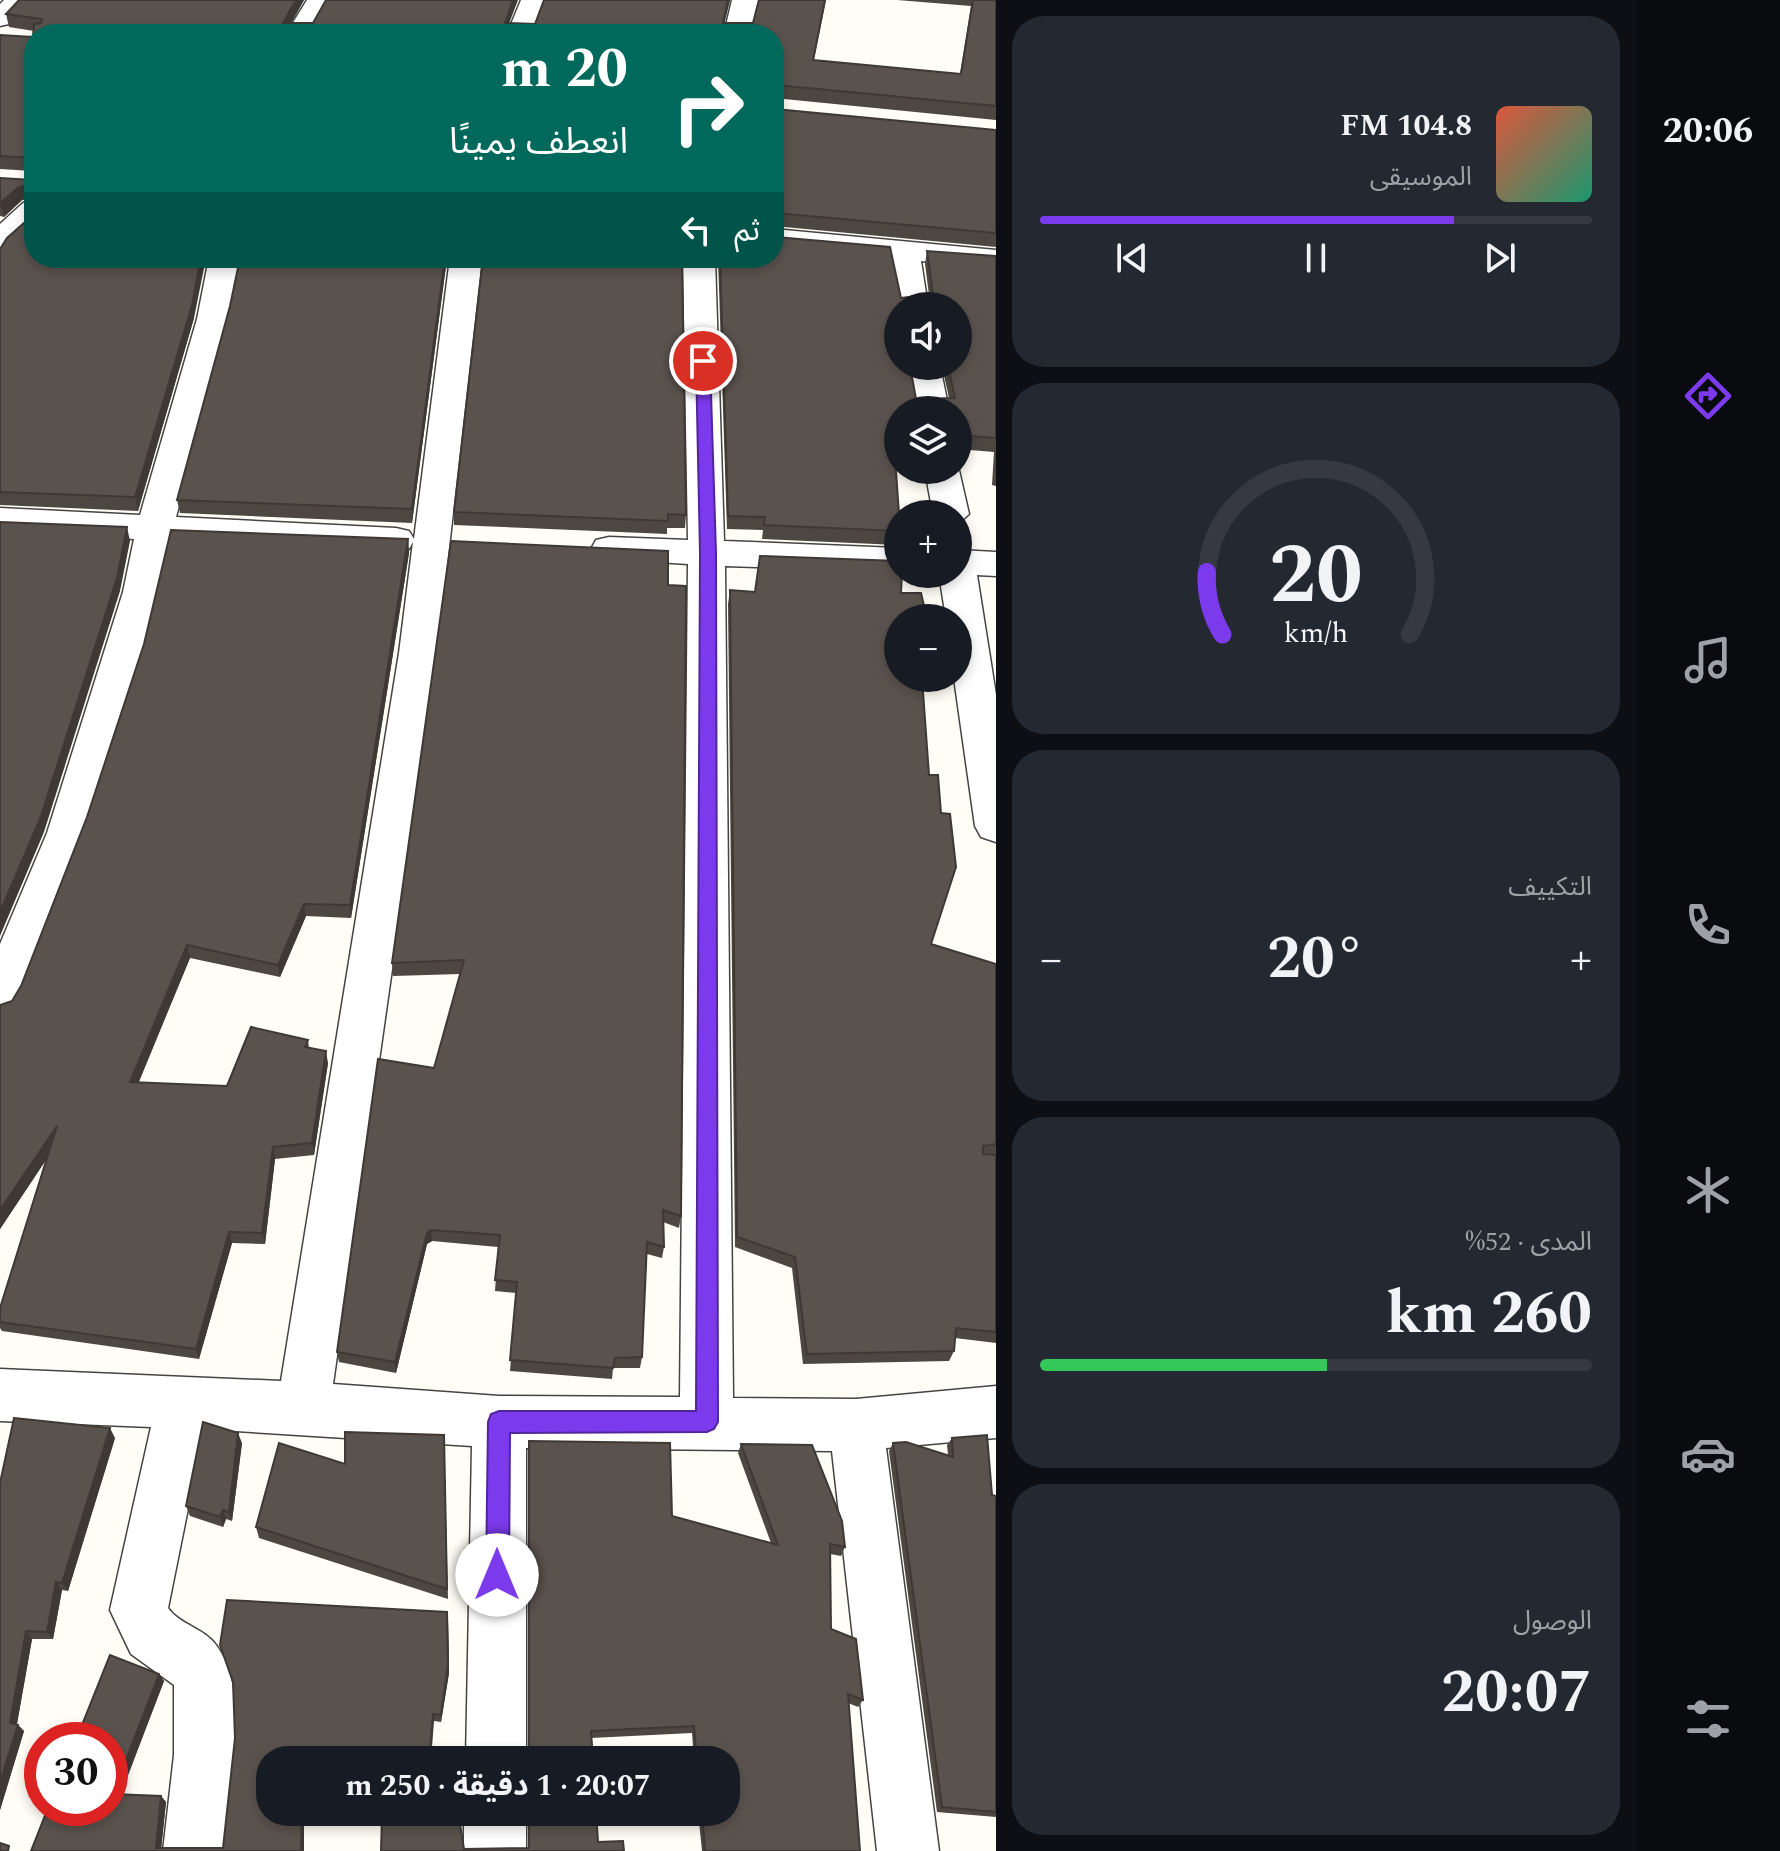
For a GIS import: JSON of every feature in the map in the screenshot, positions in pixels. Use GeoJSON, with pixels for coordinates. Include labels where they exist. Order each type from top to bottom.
{"type":"FeatureCollection","features":[{"type":"Feature","properties":{"kind":"street"},"geometry":{"type":"LineString","coordinates":[[4,31],[19,0]]}},
{"type":"Feature","properties":{"kind":"street"},"geometry":{"type":"LineString","coordinates":[[305,24],[320,0]]}},
{"type":"Feature","properties":{"kind":"street"},"geometry":{"type":"LineString","coordinates":[[524,24],[534,0]]}},
{"type":"Feature","properties":{"kind":"street"},"geometry":{"type":"LineString","coordinates":[[739,24],[745,0]]}},
{"type":"Feature","properties":{"kind":"street"},"geometry":{"type":"LineString","coordinates":[[0,241],[24,201]]}},
{"type":"Feature","properties":{"kind":"street"},"geometry":{"type":"LineString","coordinates":[[784,239],[996,259]]}},
{"type":"Feature","properties":{"kind":"street"},"geometry":{"type":"LineString","coordinates":[[904,249],[910,292]]}},
{"type":"Feature","properties":{"kind":"street"},"geometry":{"type":"LineString","coordinates":[[0,997],[68,833],[142,592],[155,526],[213,319],[223,268]]}},
{"type":"Feature","properties":{"kind":"street"},"geometry":{"type":"LineString","coordinates":[[303,1408],[449,542],[449,378],[465,268]]}},
{"type":"Feature","properties":{"kind":"street"},"geometry":{"type":"LineString","coordinates":[[699,268],[708,553],[707,1422]]}},
{"type":"Feature","properties":{"kind":"street"},"geometry":{"type":"LineString","coordinates":[[0,520],[449,542]]}},
{"type":"Feature","properties":{"kind":"street"},"geometry":{"type":"LineString","coordinates":[[571,547],[884,559]]}},
{"type":"Feature","properties":{"kind":"street"},"geometry":{"type":"LineString","coordinates":[[972,563],[996,564]]}},
{"type":"Feature","properties":{"kind":"street"},"geometry":{"type":"LineString","coordinates":[[960,588],[996,826]]}},
{"type":"Feature","properties":{"kind":"street"},"geometry":{"type":"LineString","coordinates":[[0,1395],[183,1401],[499,1422],[856,1425],[996,1412]]}},
{"type":"Feature","properties":{"kind":"street"},"geometry":{"type":"LineString","coordinates":[[183,1401],[139,1610],[152,1636],[188,1657],[203,1678],[206,1707],[194,1851]]}},
{"type":"Feature","properties":{"kind":"street"},"geometry":{"type":"LineString","coordinates":[[496,1746],[499,1422]]}},
{"type":"Feature","properties":{"kind":"street"},"geometry":{"type":"LineString","coordinates":[[856,1425],[908,1851]]}},
{"type":"Feature","properties":{"kind":"street"},"geometry":{"type":"LineString","coordinates":[[495,1826],[495,1851]]}},
{"type":"Feature","properties":{"kind":"building"},"geometry":{"type":"Polygon","coordinates":[[[19,0],[296,0],[283,23],[313,23],[326,0],[513,0],[505,23],[535,24],[34,24],[41,23],[42,19],[6,14],[19,0]]]}},
{"type":"Feature","properties":{"kind":"building"},"geometry":{"type":"Polygon","coordinates":[[[544,0],[728,0],[723,23],[753,23],[759,0],[825,0],[813,60],[961,74],[973,0],[996,0],[996,106],[784,86],[784,24],[535,24],[544,0]]]}},
{"type":"Feature","properties":{"kind":"building"},"geometry":{"type":"Polygon","coordinates":[[[0,35],[24,36],[24,157],[0,156],[0,35]]]}},
{"type":"Feature","properties":{"kind":"building"},"geometry":{"type":"Polygon","coordinates":[[[784,110],[996,130],[996,233],[784,214],[784,110]]]}},
{"type":"Feature","properties":{"kind":"building"},"geometry":{"type":"Polygon","coordinates":[[[0,178],[24,179],[24,186],[0,203],[0,178]]]}},
{"type":"Feature","properties":{"kind":"building"},"geometry":{"type":"Polygon","coordinates":[[[24,223],[24,268],[199,268],[192,305],[135,497],[0,492],[0,249],[24,223]]]}},
{"type":"Feature","properties":{"kind":"building"},"geometry":{"type":"Polygon","coordinates":[[[784,238],[890,247],[900,292],[884,292],[884,380],[913,380],[915,396],[884,396],[884,484],[897,484],[898,500],[884,500],[884,530],[764,525],[765,517],[728,516],[720,268],[784,268],[784,238]]]}},
{"type":"Feature","properties":{"kind":"building"},"geometry":{"type":"Polygon","coordinates":[[[927,251],[996,256],[996,438],[972,436],[972,396],[955,396],[951,380],[972,380],[972,292],[933,292],[927,251]]]}},
{"type":"Feature","properties":{"kind":"building"},"geometry":{"type":"Polygon","coordinates":[[[238,268],[444,268],[412,509],[177,500],[238,268]]]}},
{"type":"Feature","properties":{"kind":"building"},"geometry":{"type":"Polygon","coordinates":[[[482,268],[682,268],[686,515],[668,514],[668,521],[454,512],[482,268]]]}},
{"type":"Feature","properties":{"kind":"building"},"geometry":{"type":"Polygon","coordinates":[[[0,522],[127,527],[117,578],[40,819],[0,912],[0,522]]]}},
{"type":"Feature","properties":{"kind":"building"},"geometry":{"type":"Polygon","coordinates":[[[171,530],[408,539],[350,905],[304,904],[278,965],[187,945],[130,1082],[227,1086],[251,1027],[308,1040],[305,1047],[326,1051],[312,1143],[273,1147],[262,1233],[229,1232],[196,1349],[0,1322],[0,1308],[57,1126],[0,1210],[0,1005],[12,1001],[21,986],[87,817],[144,644],[171,530]]]}},
{"type":"Feature","properties":{"kind":"building"},"geometry":{"type":"Polygon","coordinates":[[[451,541],[668,551],[668,585],[686,586],[681,1216],[663,1210],[664,1247],[647,1242],[642,1357],[615,1358],[613,1368],[510,1360],[517,1282],[495,1280],[500,1235],[431,1230],[427,1233],[395,1362],[337,1352],[378,1059],[434,1068],[464,960],[392,963],[451,541]]]}},
{"type":"Feature","properties":{"kind":"building"},"geometry":{"type":"Polygon","coordinates":[[[760,556],[884,560],[884,588],[901,588],[901,593],[921,593],[924,604],[884,604],[884,692],[923,692],[929,775],[938,775],[941,813],[950,814],[956,867],[931,944],[996,964],[996,1144],[983,1146],[983,1154],[996,1155],[996,1332],[956,1328],[954,1351],[807,1354],[795,1257],[737,1237],[730,590],[755,592],[760,556]]]}},
{"type":"Feature","properties":{"kind":"building"},"geometry":{"type":"Polygon","coordinates":[[[14,1418],[110,1428],[62,1583],[56,1582],[47,1632],[26,1631],[10,1723],[18,1725],[0,1782],[0,1483],[14,1418]]]}},
{"type":"Feature","properties":{"kind":"building"},"geometry":{"type":"Polygon","coordinates":[[[203,1422],[238,1433],[229,1512],[223,1510],[220,1517],[186,1506],[203,1422]]]}},
{"type":"Feature","properties":{"kind":"building"},"geometry":{"type":"Polygon","coordinates":[[[345,1432],[444,1435],[447,1589],[256,1527],[279,1443],[345,1464],[345,1432]]]}},
{"type":"Feature","properties":{"kind":"building"},"geometry":{"type":"Polygon","coordinates":[[[987,1435],[992,1495],[996,1496],[996,1812],[942,1807],[893,1443],[906,1442],[953,1457],[952,1438],[987,1435]]]}},
{"type":"Feature","properties":{"kind":"building"},"geometry":{"type":"Polygon","coordinates":[[[529,1441],[670,1443],[672,1516],[778,1545],[741,1444],[812,1445],[842,1521],[845,1547],[830,1544],[831,1629],[856,1639],[863,1700],[848,1694],[860,1851],[705,1851],[703,1826],[740,1826],[740,1746],[696,1746],[694,1726],[591,1731],[592,1746],[529,1746],[529,1441]]]}},
{"type":"Feature","properties":{"kind":"building"},"geometry":{"type":"Polygon","coordinates":[[[227,1600],[447,1612],[448,1665],[441,1715],[433,1714],[430,1746],[256,1746],[256,1826],[302,1826],[301,1851],[31,1851],[41,1826],[128,1826],[128,1795],[161,1796],[156,1848],[223,1848],[235,1738],[233,1682],[220,1645],[227,1600]]]}},
{"type":"Feature","properties":{"kind":"building"},"geometry":{"type":"Polygon","coordinates":[[[110,1655],[159,1674],[128,1755],[128,1722],[83,1722],[110,1655]]]}},
{"type":"Feature","properties":{"kind":"building"},"geometry":{"type":"Polygon","coordinates":[[[382,1826],[460,1826],[464,1849],[529,1848],[529,1826],[597,1826],[598,1842],[623,1841],[624,1851],[381,1851],[382,1826]]]}},
{"type":"Feature","properties":{"kind":"building"},"geometry":{"type":"Polygon","coordinates":[[[0,1843],[9,1846],[8,1851],[0,1851],[0,1843]]]}},
{"type":"Feature","properties":{"kind":"route"},"geometry":{"type":"LineString","coordinates":[[497,1575],[499,1422],[707,1422],[704,1225],[708,553],[703,361]]}}]}
